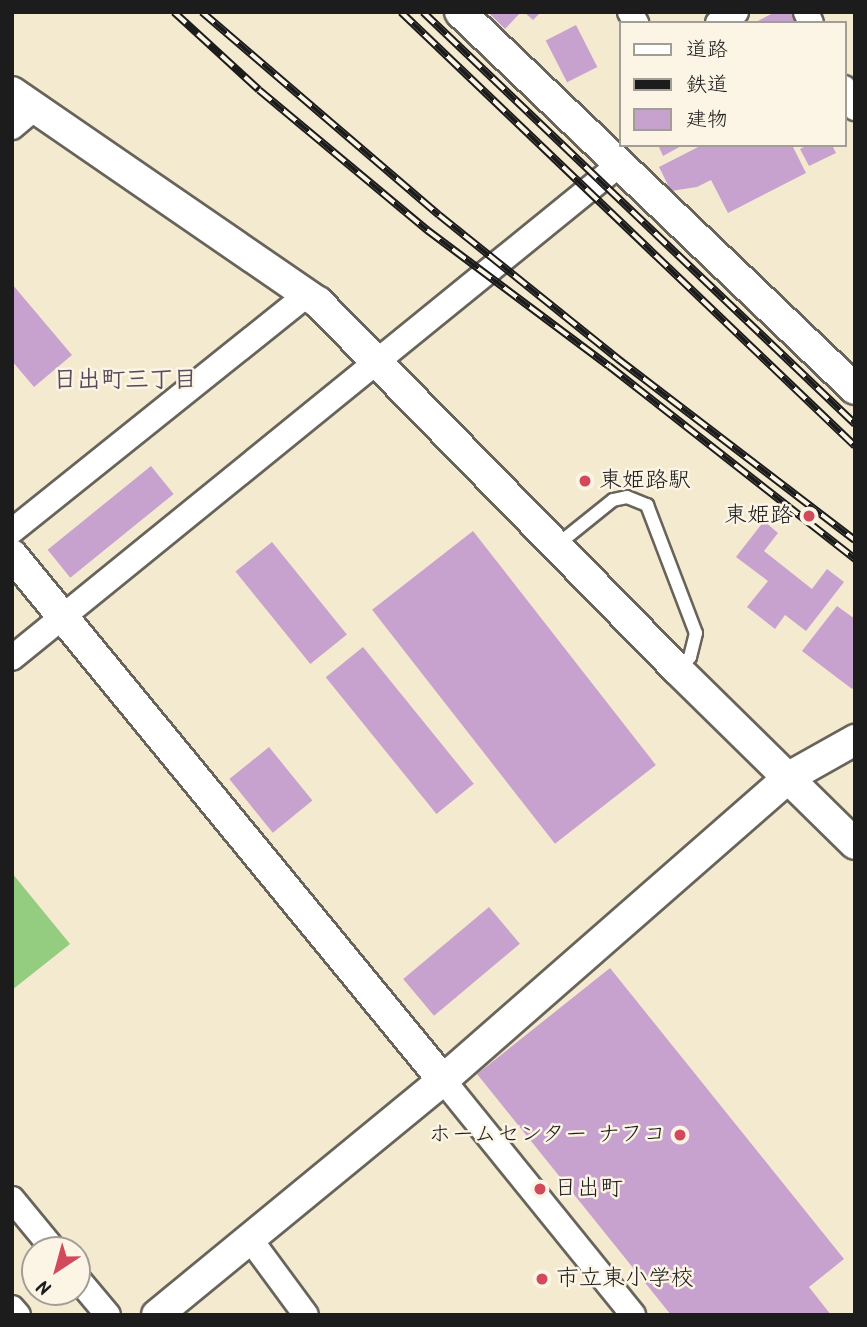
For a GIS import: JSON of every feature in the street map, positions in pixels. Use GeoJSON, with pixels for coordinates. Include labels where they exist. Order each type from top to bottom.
{"type":"FeatureCollection","features":[{"type":"Feature","properties":{"kind":"street"},"geometry":{"type":"LineString","coordinates":[[460,12],[855,389]]}},
{"type":"Feature","properties":{"kind":"street"},"geometry":{"type":"LineString","coordinates":[[846,92],[855,108]]}},
{"type":"Feature","properties":{"kind":"street"},"geometry":{"type":"LineString","coordinates":[[12,127],[24,100],[307,295],[378,362],[678,670],[855,844]]}},
{"type":"Feature","properties":{"kind":"street"},"geometry":{"type":"LineString","coordinates":[[12,658],[620,164]]}},
{"type":"Feature","properties":{"kind":"street"},"geometry":{"type":"LineString","coordinates":[[12,531],[307,295]]}},
{"type":"Feature","properties":{"kind":"street"},"geometry":{"type":"LineString","coordinates":[[12,555],[633,1315]]}},
{"type":"Feature","properties":{"kind":"street"},"geometry":{"type":"LineString","coordinates":[[157,1315],[443,1080],[789,777],[855,740]]}},
{"type":"Feature","properties":{"kind":"street"},"geometry":{"type":"LineString","coordinates":[[12,1199],[42,1236]]}},
{"type":"Feature","properties":{"kind":"street"},"geometry":{"type":"LineString","coordinates":[[250,1239],[306,1315]]}},
{"type":"Feature","properties":{"kind":"street"},"geometry":{"type":"LineString","coordinates":[[91,1295],[108,1315]]}},
{"type":"Feature","properties":{"kind":"street"},"geometry":{"type":"LineString","coordinates":[[12,1308],[18,1315]]}},
{"type":"Feature","properties":{"kind":"lane"},"geometry":{"type":"LineString","coordinates":[[557,545],[613,500],[627,497],[647,505],[696,634],[690,657],[678,670]]}},
{"type":"Feature","properties":{"kind":"green space"},"geometry":{"type":"Polygon","coordinates":[[[12,873],[70,944],[12,990],[12,873]]]}},
{"type":"Feature","properties":{"kind":"building"},"geometry":{"type":"Polygon","coordinates":[[[488,12],[521,12],[505,29],[488,12]]]}},
{"type":"Feature","properties":{"kind":"building"},"geometry":{"type":"Polygon","coordinates":[[[524,12],[541,12],[533,20],[524,12]]]}},
{"type":"Feature","properties":{"kind":"building"},"geometry":{"type":"Polygon","coordinates":[[[775,12],[792,12],[796,21],[758,21],[775,12]]]}},
{"type":"Feature","properties":{"kind":"building"},"geometry":{"type":"Polygon","coordinates":[[[576,25],[597,67],[567,82],[546,40],[576,25]]]}},
{"type":"Feature","properties":{"kind":"building"},"geometry":{"type":"Polygon","coordinates":[[[659,147],[679,147],[663,156],[659,147]]]}},
{"type":"Feature","properties":{"kind":"building"},"geometry":{"type":"Polygon","coordinates":[[[698,147],[793,147],[806,173],[728,213],[711,180],[697,187],[671,191],[659,167],[698,147]]]}},
{"type":"Feature","properties":{"kind":"building"},"geometry":{"type":"Polygon","coordinates":[[[833,147],[836,153],[809,166],[800,149],[833,147]]]}},
{"type":"Feature","properties":{"kind":"building"},"geometry":{"type":"Polygon","coordinates":[[[12,284],[72,355],[34,387],[12,361],[12,284]]]}},
{"type":"Feature","properties":{"kind":"building"},"geometry":{"type":"Polygon","coordinates":[[[151,466],[174,494],[70,578],[48,550],[151,466]]]}},
{"type":"Feature","properties":{"kind":"building"},"geometry":{"type":"Polygon","coordinates":[[[764,521],[778,533],[764,551],[812,589],[827,569],[844,582],[806,631],[785,615],[775,629],[747,607],[768,581],[736,557],[764,521]]]}},
{"type":"Feature","properties":{"kind":"building"},"geometry":{"type":"Polygon","coordinates":[[[473,531],[656,765],[555,844],[372,610],[473,531]]]}},
{"type":"Feature","properties":{"kind":"building"},"geometry":{"type":"Polygon","coordinates":[[[272,542],[347,634],[310,664],[235,572],[272,542]]]}},
{"type":"Feature","properties":{"kind":"building"},"geometry":{"type":"Polygon","coordinates":[[[837,606],[855,619],[855,685],[852,689],[802,651],[837,606]]]}},
{"type":"Feature","properties":{"kind":"building"},"geometry":{"type":"Polygon","coordinates":[[[363,647],[474,784],[436,814],[326,677],[363,647]]]}},
{"type":"Feature","properties":{"kind":"building"},"geometry":{"type":"Polygon","coordinates":[[[269,747],[312,801],[273,833],[229,779],[269,747]]]}},
{"type":"Feature","properties":{"kind":"building"},"geometry":{"type":"Polygon","coordinates":[[[489,907],[520,944],[434,1016],[403,979],[489,907]]]}},
{"type":"Feature","properties":{"kind":"building"},"geometry":{"type":"Polygon","coordinates":[[[610,968],[844,1259],[809,1287],[831,1315],[671,1315],[477,1074],[610,968]]]}},
{"type":"Feature","properties":{"kind":"railway"},"geometry":{"type":"LineString","coordinates":[[174,12],[259,90],[427,230],[609,366],[855,559]]}},
{"type":"Feature","properties":{"kind":"railway"},"geometry":{"type":"LineString","coordinates":[[202,12],[439,215],[618,359],[855,540]]}},
{"type":"Feature","properties":{"kind":"railway"},"geometry":{"type":"LineString","coordinates":[[401,12],[855,446]]}},
{"type":"Feature","properties":{"kind":"railway"},"geometry":{"type":"LineString","coordinates":[[423,12],[855,424]]}},
{"type":"Feature","properties":{"kind":"place","name":"東姫路駅"},"geometry":{"type":"Point","coordinates":[585,481]}},
{"type":"Feature","properties":{"kind":"place","name":"東姫路"},"geometry":{"type":"Point","coordinates":[809,516]}},
{"type":"Feature","properties":{"kind":"place","name":"ホームセンター ナフコ"},"geometry":{"type":"Point","coordinates":[680,1135]}},
{"type":"Feature","properties":{"kind":"place","name":"日出町"},"geometry":{"type":"Point","coordinates":[540,1189]}},
{"type":"Feature","properties":{"kind":"place","name":"市立東小学校"},"geometry":{"type":"Point","coordinates":[542,1279]}},
{"type":"Feature","properties":{"kind":"district","name":"日出町三丁目"},"geometry":{"type":"Point","coordinates":[125,381]}}]}
